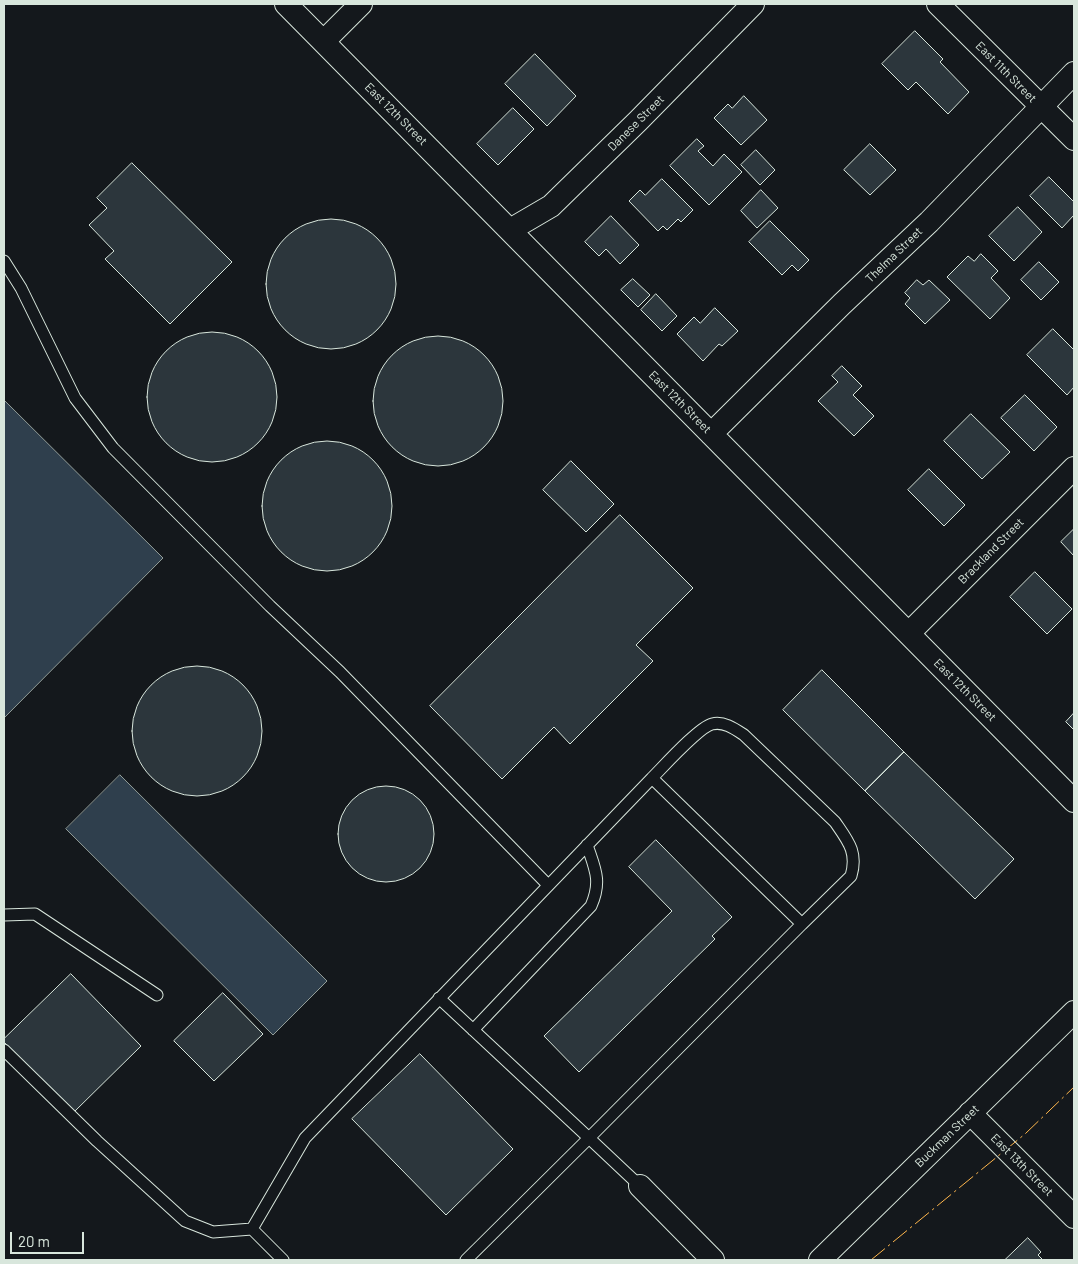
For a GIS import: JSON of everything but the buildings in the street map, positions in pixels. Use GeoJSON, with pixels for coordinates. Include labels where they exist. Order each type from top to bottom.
{"type":"FeatureCollection","features":[{"type":"Feature","properties":{"kind":"street","name":"East 12th Street"},"geometry":{"type":"LineString","coordinates":[[286,4],[1074,801]]}},
{"type":"Feature","properties":{"kind":"street"},"geometry":{"type":"LineString","coordinates":[[324,41],[361,4]]}},
{"type":"Feature","properties":{"kind":"street","name":"Danese Street"},"geometry":{"type":"LineString","coordinates":[[510,230],[551,206],[638,121],[752,4]]}},
{"type":"Feature","properties":{"kind":"street","name":"East 11th Street"},"geometry":{"type":"LineString","coordinates":[[938,4],[1074,139]]}},
{"type":"Feature","properties":{"kind":"street","name":"Thelma Street"},"geometry":{"type":"LineString","coordinates":[[712,434],[842,304],[929,222],[1074,73]]}},
{"type":"Feature","properties":{"kind":"street","name":"Brackland Street"},"geometry":{"type":"LineString","coordinates":[[909,633],[1074,468]]}},
{"type":"Feature","properties":{"kind":"street","name":"Buckman Street"},"geometry":{"type":"LineString","coordinates":[[820,1260],[1074,1012]]}},
{"type":"Feature","properties":{"kind":"street","name":"East 13th Street"},"geometry":{"type":"LineString","coordinates":[[970,1113],[1074,1217]]}},
{"type":"Feature","properties":{"kind":"street"},"geometry":{"type":"LineString","coordinates":[[640,1186],[713,1260]]}},
{"type":"Feature","properties":{"kind":"lane"},"geometry":{"type":"LineString","coordinates":[[4,260],[21,288],[75,398],[113,448],[270,606],[340,672],[548,885]]}},
{"type":"Feature","properties":{"kind":"lane"},"geometry":{"type":"LineString","coordinates":[[252,1229],[304,1138],[652,778],[702,729],[712,724],[724,724],[734,728],[744,735],[835,822],[854,852],[854,865],[851,876],[466,1260]]}},
{"type":"Feature","properties":{"kind":"lane"},"geometry":{"type":"LineString","coordinates":[[652,778],[802,924]]}},
{"type":"Feature","properties":{"kind":"lane"},"geometry":{"type":"LineString","coordinates":[[473,1030],[592,906],[598,881],[587,845]]}},
{"type":"Feature","properties":{"kind":"lane"},"geometry":{"type":"LineString","coordinates":[[4,915],[35,914],[157,995]]}},
{"type":"Feature","properties":{"kind":"lane"},"geometry":{"type":"LineString","coordinates":[[439,998],[640,1186]]}},
{"type":"Feature","properties":{"kind":"lane"},"geometry":{"type":"LineString","coordinates":[[4,1050],[97,1141],[185,1220],[213,1232],[252,1229],[283,1260]]}},
{"type":"Feature","properties":{"kind":"water"},"geometry":{"type":"Polygon","coordinates":[[[4,400],[163,558],[5,717],[4,716],[4,400]]]}},
{"type":"Feature","properties":{"kind":"water"},"geometry":{"type":"Polygon","coordinates":[[[120,775],[327,981],[273,1035],[66,829],[120,775]]]}},
{"type":"Feature","properties":{"kind":"power"},"geometry":{"type":"LineString","coordinates":[[871,1260],[1025,1134],[1074,1087]]}}]}
